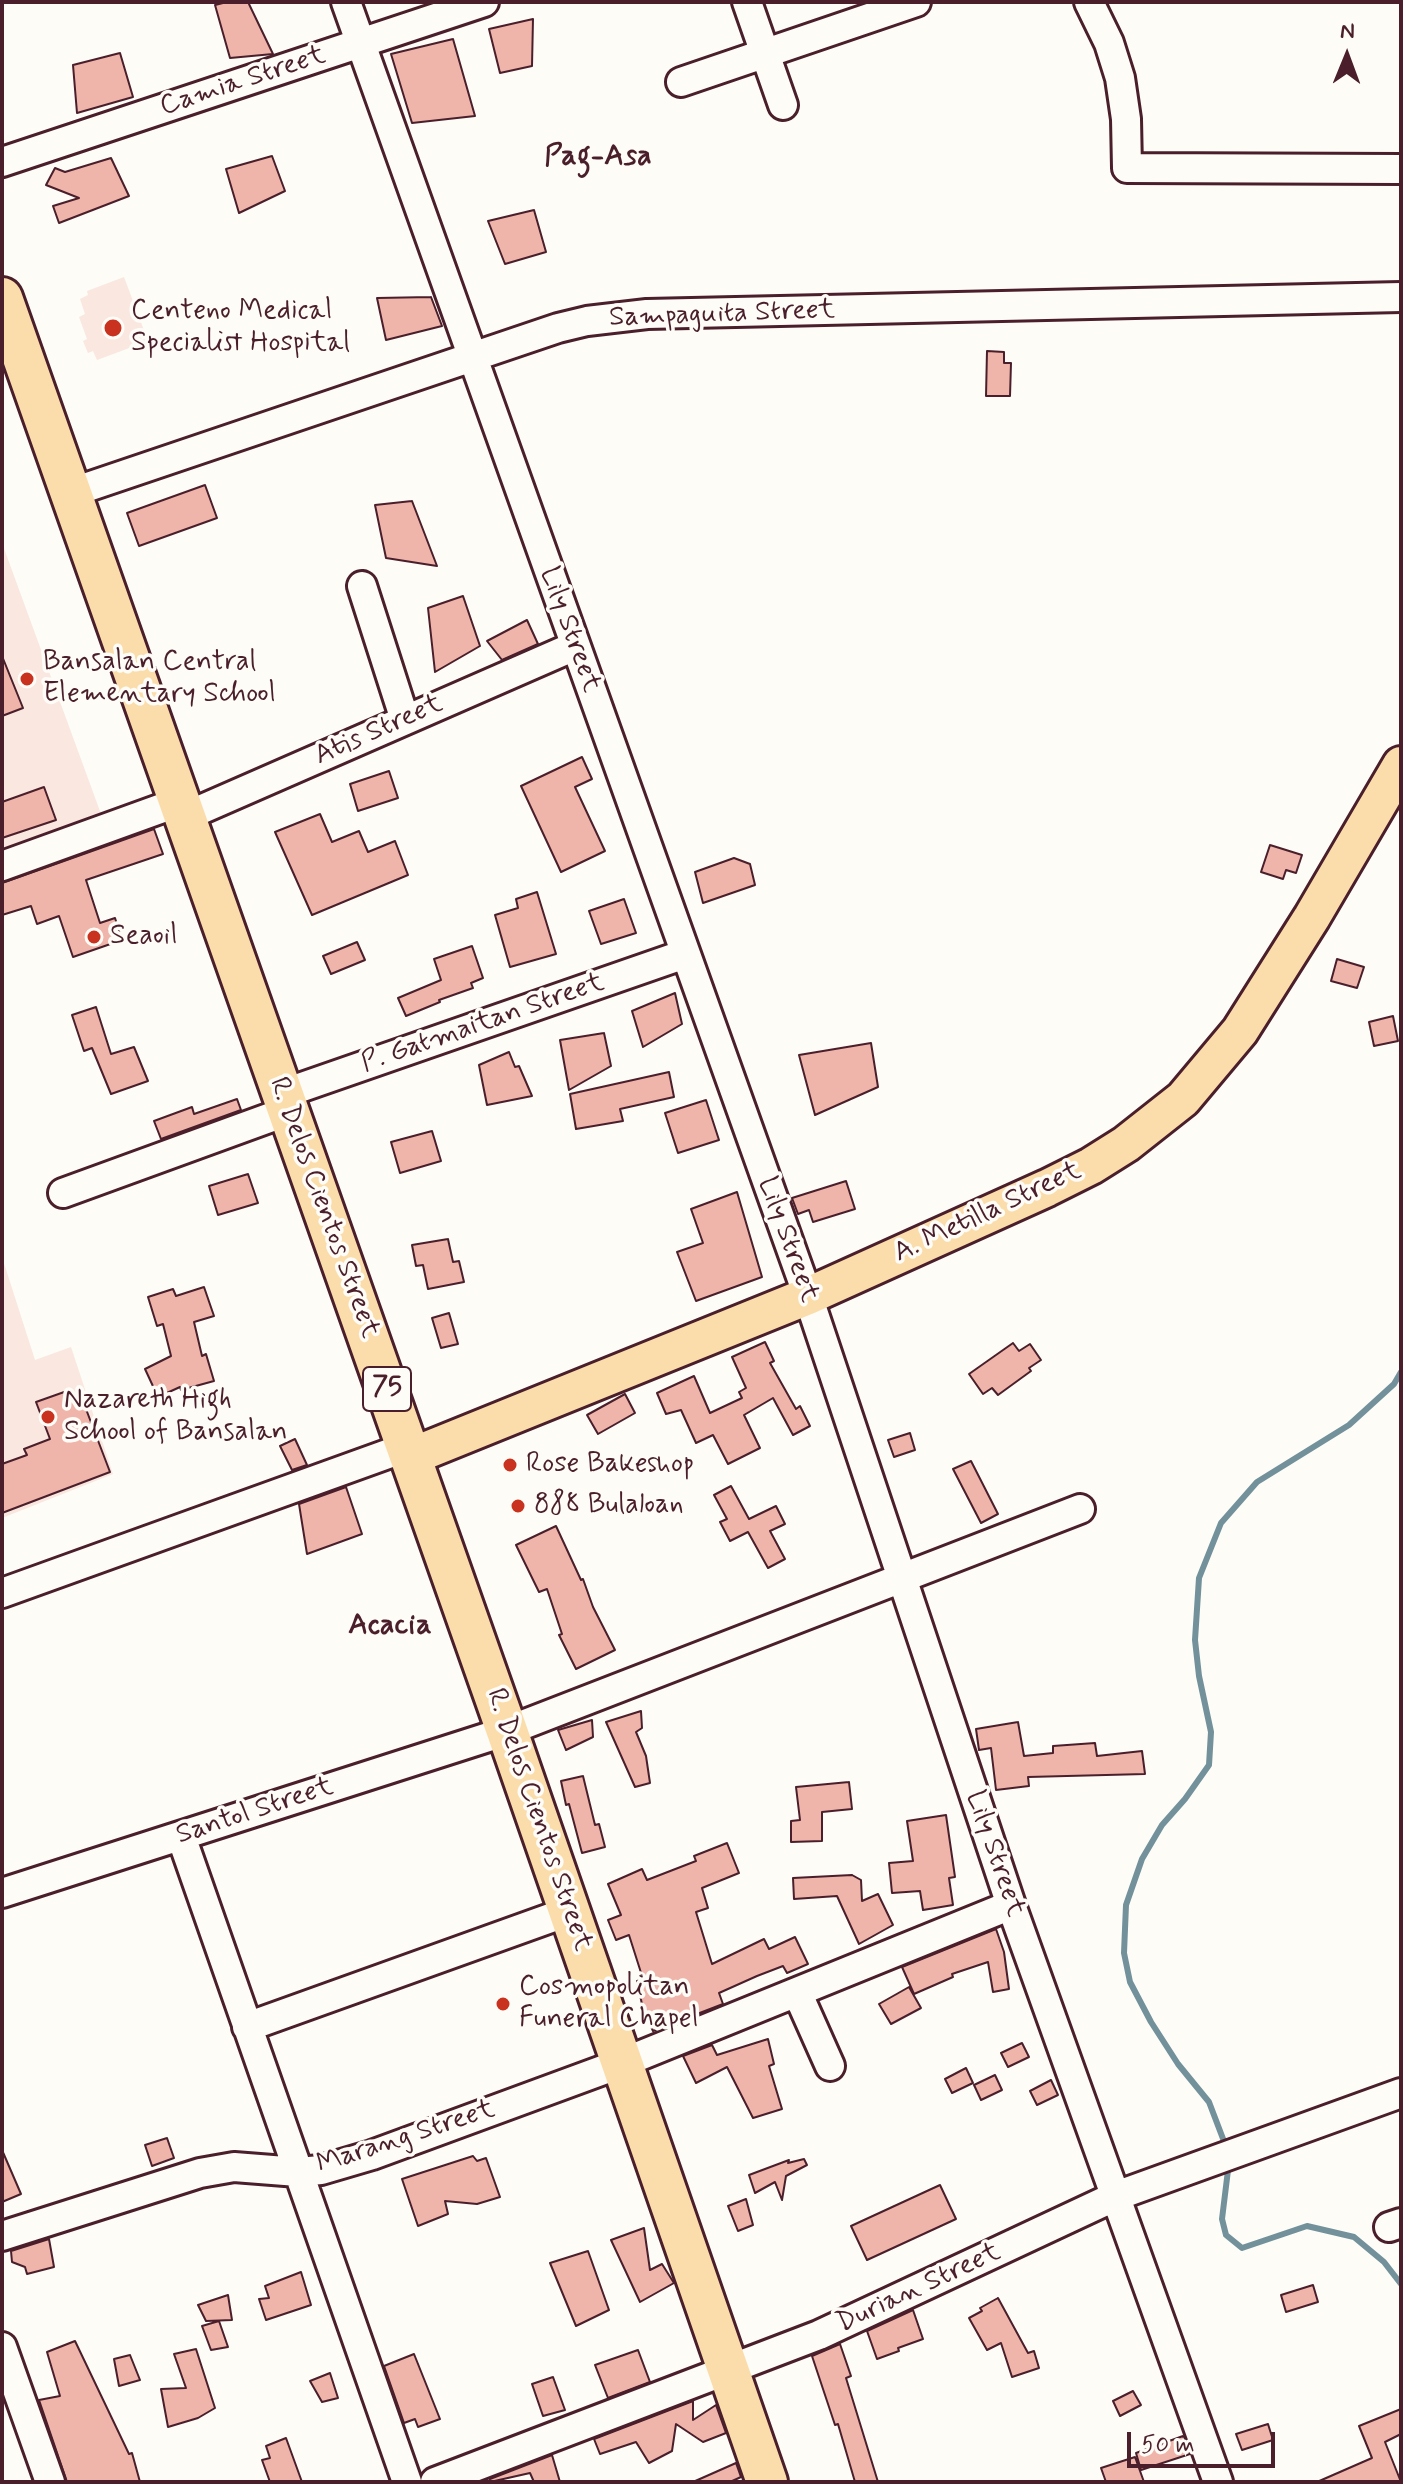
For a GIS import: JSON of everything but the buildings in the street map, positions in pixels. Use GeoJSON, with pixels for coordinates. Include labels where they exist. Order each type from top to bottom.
{"type":"FeatureCollection","features":[{"type":"Feature","properties":{"kind":"highway","name":"R. Delos Cientos Street"},"geometry":{"type":"LineString","coordinates":[[2,298],[507,1731],[767,2482]]}},
{"type":"Feature","properties":{"kind":"main road","name":"A. Metilla Street"},"geometry":{"type":"LineString","coordinates":[[409,1452],[808,1296],[1091,1166],[1126,1144],[1183,1099],[1240,1031],[1312,917],[1401,765]]}},
{"type":"Feature","properties":{"kind":"street","name":"Lily Street"},"geometry":{"type":"LineString","coordinates":[[346,2],[808,1296],[1011,1905],[1218,2482]]}},
{"type":"Feature","properties":{"kind":"street","name":"Camia Street"},"geometry":{"type":"LineString","coordinates":[[2,162],[484,2]]}},
{"type":"Feature","properties":{"kind":"street"},"geometry":{"type":"LineString","coordinates":[[747,2],[783,105]]}},
{"type":"Feature","properties":{"kind":"street"},"geometry":{"type":"LineString","coordinates":[[681,82],[916,2]]}},
{"type":"Feature","properties":{"kind":"street"},"geometry":{"type":"LineString","coordinates":[[1089,2],[1109,43],[1120,78],[1126,119],[1127,168],[1401,169]]}},
{"type":"Feature","properties":{"kind":"street","name":"Sampaguita Street"},"geometry":{"type":"LineString","coordinates":[[70,493],[587,321],[647,314],[1401,297]]}},
{"type":"Feature","properties":{"kind":"street"},"geometry":{"type":"LineString","coordinates":[[362,586],[405,720]]}},
{"type":"Feature","properties":{"kind":"street","name":"Atis Street"},"geometry":{"type":"LineString","coordinates":[[2,866],[181,809],[405,720],[575,646]]}},
{"type":"Feature","properties":{"kind":"street","name":"P. Gatmaitan Street"},"geometry":{"type":"LineString","coordinates":[[63,1193],[285,1102],[685,954]]}},
{"type":"Feature","properties":{"kind":"street"},"geometry":{"type":"LineString","coordinates":[[2,1593],[409,1452]]}},
{"type":"Feature","properties":{"kind":"street","name":"Santol Street"},"geometry":{"type":"LineString","coordinates":[[2,1893],[507,1731],[1080,1509]]}},
{"type":"Feature","properties":{"kind":"street"},"geometry":{"type":"LineString","coordinates":[[181,1836],[407,2482]]}},
{"type":"Feature","properties":{"kind":"street","name":"Marang Street"},"geometry":{"type":"LineString","coordinates":[[2,2236],[200,2173],[234,2167],[298,2172],[321,2170],[372,2155],[622,2063],[1011,1905]]}},
{"type":"Feature","properties":{"kind":"street"},"geometry":{"type":"LineString","coordinates":[[247,2027],[570,1911]]}},
{"type":"Feature","properties":{"kind":"street"},"geometry":{"type":"LineString","coordinates":[[797,1992],[830,2066]]}},
{"type":"Feature","properties":{"kind":"street","name":"Durian Street"},"geometry":{"type":"LineString","coordinates":[[435,2482],[819,2335],[1116,2196],[1401,2093]]}},
{"type":"Feature","properties":{"kind":"street"},"geometry":{"type":"LineString","coordinates":[[2,2347],[50,2482]]}},
{"type":"Feature","properties":{"kind":"shaded area","name":"Centeno Medical Specialist Hospital"},"geometry":{"type":"Polygon","coordinates":[[[124,277],[148,341],[97,360],[93,351],[88,353],[83,341],[87,339],[79,317],[85,314],[80,299],[88,295],[87,291],[124,277]]]}},
{"type":"Feature","properties":{"kind":"shaded area","name":"Bansalan Central Elementary School"},"geometry":{"type":"Polygon","coordinates":[[[2,543],[101,814],[2,850],[2,543]]]}},
{"type":"Feature","properties":{"kind":"shaded area","name":"Nazareth High School of Bansalan"},"geometry":{"type":"Polygon","coordinates":[[[2,1257],[35,1360],[71,1347],[113,1474],[2,1518],[2,1257]]]}},
{"type":"Feature","properties":{"kind":"waterway"},"geometry":{"type":"LineString","coordinates":[[1225,2144],[1209,2102],[1178,2064],[1151,2022],[1130,1982],[1124,1953],[1126,1905],[1142,1859],[1162,1825],[1209,1765],[1211,1732],[1195,1640],[1199,1578],[1221,1523],[1257,1482],[1349,1425],[1394,1384],[1401,1372]]}},
{"type":"Feature","properties":{"kind":"waterway"},"geometry":{"type":"LineString","coordinates":[[1229,2162],[1222,2219],[1226,2235],[1242,2248],[1307,2226],[1354,2237],[1384,2262],[1401,2284]]}},
{"type":"Feature","properties":{"kind":"place","name":"Centeno Medical Specialist Hospital"},"geometry":{"type":"Point","coordinates":[113,328]}},
{"type":"Feature","properties":{"kind":"place","name":"Bansalan Central Elementary School"},"geometry":{"type":"Point","coordinates":[27,679]}},
{"type":"Feature","properties":{"kind":"place","name":"Seaoil"},"geometry":{"type":"Point","coordinates":[94,937]}},
{"type":"Feature","properties":{"kind":"place","name":"Nazareth High School of Bansalan"},"geometry":{"type":"Point","coordinates":[48,1417]}},
{"type":"Feature","properties":{"kind":"place","name":"Rose Bakeshop"},"geometry":{"type":"Point","coordinates":[510,1465]}},
{"type":"Feature","properties":{"kind":"place","name":"888 Bulaloan"},"geometry":{"type":"Point","coordinates":[518,1506]}},
{"type":"Feature","properties":{"kind":"place","name":"Cosmopolitan Funeral Chapel"},"geometry":{"type":"Point","coordinates":[503,2004]}},
{"type":"Feature","properties":{"kind":"district","name":"Pag-Asa"},"geometry":{"type":"Point","coordinates":[598,158]}},
{"type":"Feature","properties":{"kind":"district","name":"Acacia"},"geometry":{"type":"Point","coordinates":[390,1627]}}]}
